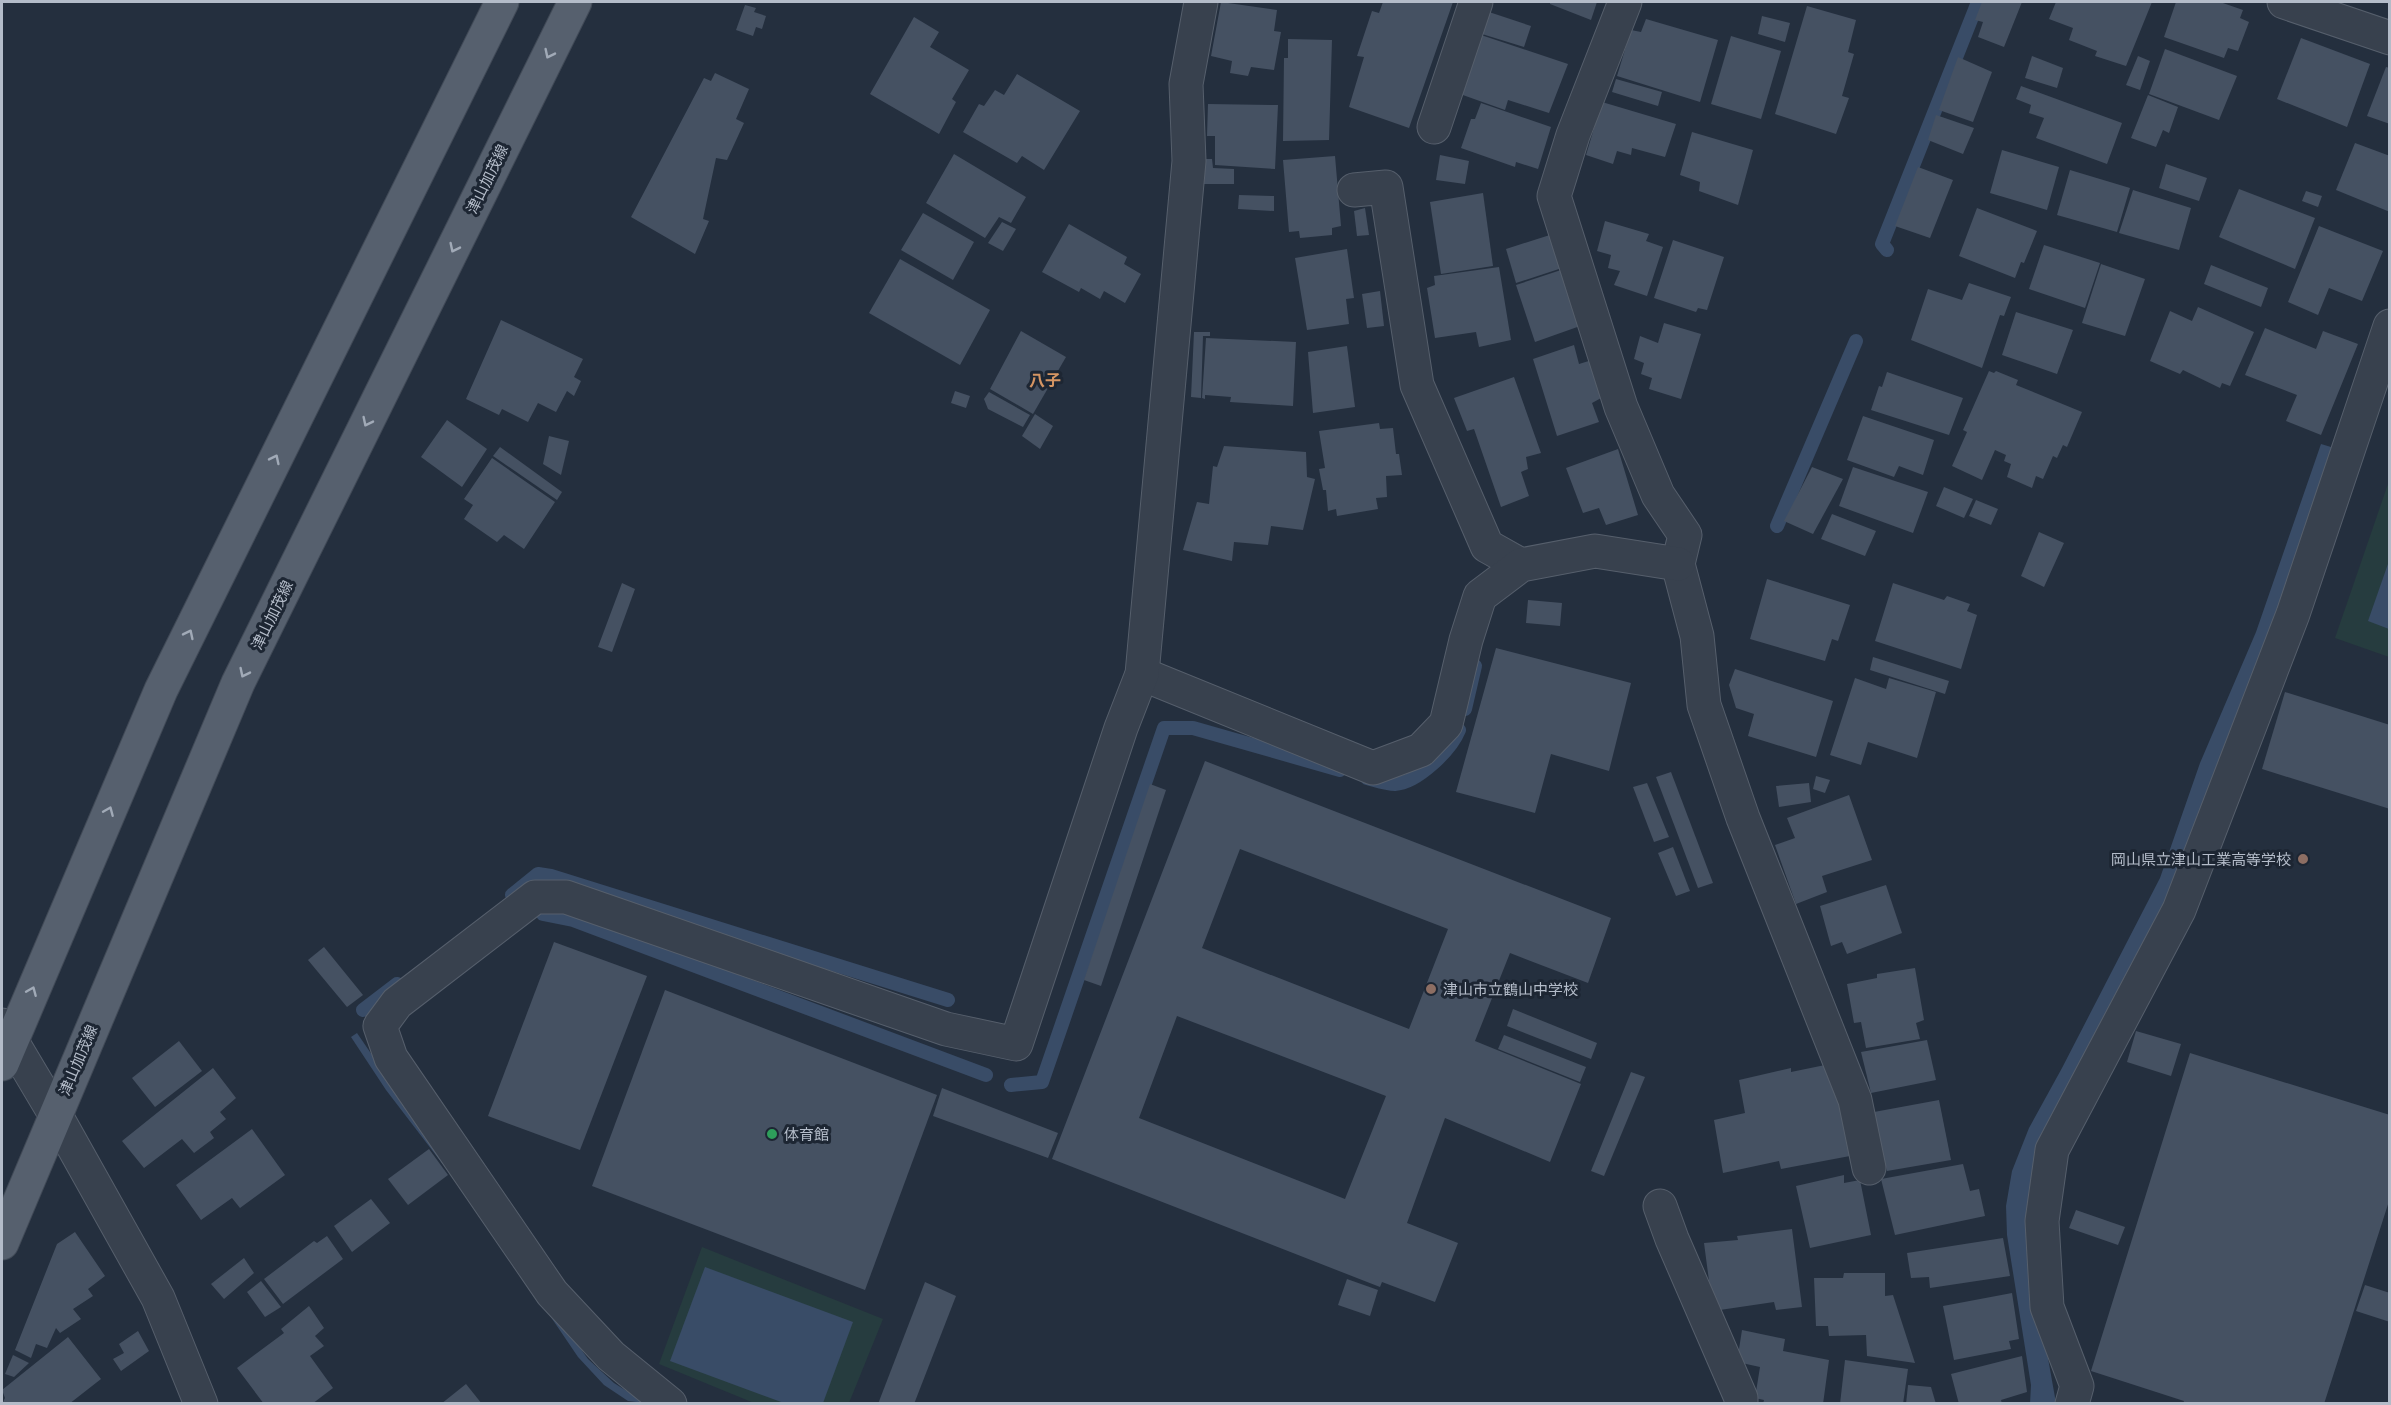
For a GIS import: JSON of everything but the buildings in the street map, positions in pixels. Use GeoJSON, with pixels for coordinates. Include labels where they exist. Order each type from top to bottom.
{"type":"FeatureCollection","features":[{"type":"Feature","properties":{"kind":"main road"},"geometry":{"type":"LineString","coordinates":[[5,1043],[161,690],[501,2]]}},
{"type":"Feature","properties":{"kind":"main road","name":"津山加茂線"},"geometry":{"type":"LineString","coordinates":[[2,1244],[238,683],[575,2]]}},
{"type":"Feature","properties":{"kind":"street"},"geometry":{"type":"LineString","coordinates":[[670,1404],[611,1356],[552,1293],[391,1058],[380,1026],[397,1003],[535,897],[566,897],[946,1029],[1016,1044],[1117,740],[1143,674],[1189,161],[1186,84],[1201,2]]}},
{"type":"Feature","properties":{"kind":"street"},"geometry":{"type":"LineString","coordinates":[[1434,127],[1476,2]]}},
{"type":"Feature","properties":{"kind":"street"},"geometry":{"type":"LineString","coordinates":[[1624,2],[1574,135],[1554,196],[1621,407],[1658,495],[1685,535],[1678,564],[1697,636],[1704,705],[1743,818],[1855,1100],[1869,1168]]}},
{"type":"Feature","properties":{"kind":"street"},"geometry":{"type":"LineString","coordinates":[[2284,2],[2390,38]]}},
{"type":"Feature","properties":{"kind":"street"},"geometry":{"type":"LineString","coordinates":[[1354,190],[1386,187],[1417,385],[1487,546],[1521,565]]}},
{"type":"Feature","properties":{"kind":"street"},"geometry":{"type":"LineString","coordinates":[[2072,1404],[2077,1386],[2047,1307],[2042,1221],[2052,1150],[2179,910],[2293,614],[2390,326]]}},
{"type":"Feature","properties":{"kind":"street"},"geometry":{"type":"LineString","coordinates":[[1143,674],[1373,768],[1421,750],[1446,724],[1466,640],[1480,596],[1521,565],[1595,551],[1678,564]]}},
{"type":"Feature","properties":{"kind":"street"},"geometry":{"type":"LineString","coordinates":[[5,1043],[55,1114],[158,1298],[201,1404]]}},
{"type":"Feature","properties":{"kind":"street"},"geometry":{"type":"LineString","coordinates":[[1660,1206],[1681,1261],[1742,1398],[1741,1404]]}},
{"type":"Feature","properties":{"kind":"green space"},"geometry":{"type":"Polygon","coordinates":[[[2389,481],[2389,657],[2335,638],[2389,481]]]}},
{"type":"Feature","properties":{"kind":"green space"},"geometry":{"type":"Polygon","coordinates":[[[702,1247],[883,1319],[849,1403],[754,1403],[659,1364],[702,1247]]]}},
{"type":"Feature","properties":{"kind":"water"},"geometry":{"type":"Polygon","coordinates":[[[2321,444],[2341,450],[2176,895],[2071,1090],[2033,1274],[2056,1403],[2030,1404],[2031,1385],[2007,1235],[2006,1206],[2012,1171],[2029,1128],[2160,878],[2200,763],[2256,632],[2321,444]]]}},
{"type":"Feature","properties":{"kind":"water"},"geometry":{"type":"Polygon","coordinates":[[[2389,561],[2390,629],[2368,621],[2389,561]]]}},
{"type":"Feature","properties":{"kind":"water"},"geometry":{"type":"Polygon","coordinates":[[[357,1033],[588,1359],[614,1383],[646,1403],[628,1401],[604,1385],[578,1357],[481,1214],[386,1090],[351,1037],[357,1033]]]}},
{"type":"Feature","properties":{"kind":"water"},"geometry":{"type":"Polygon","coordinates":[[[705,1267],[853,1322],[823,1403],[784,1403],[670,1361],[705,1267]]]}},
{"type":"Feature","properties":{"kind":"waterway"},"geometry":{"type":"LineString","coordinates":[[1887,250],[1882,244],[1978,2]]}},
{"type":"Feature","properties":{"kind":"waterway"},"geometry":{"type":"LineString","coordinates":[[1777,526],[1856,341]]}},
{"type":"Feature","properties":{"kind":"waterway"},"geometry":{"type":"LineString","coordinates":[[1465,709],[1475,666]]}},
{"type":"Feature","properties":{"kind":"waterway"},"geometry":{"type":"LineString","coordinates":[[1011,1085],[1042,1082],[1164,728],[1193,728],[1340,770]]}},
{"type":"Feature","properties":{"kind":"waterway"},"geometry":{"type":"LineString","coordinates":[[1367,778],[1395,784],[1413,778],[1441,756],[1459,730]]}},
{"type":"Feature","properties":{"kind":"waterway"},"geometry":{"type":"LineString","coordinates":[[512,895],[538,874],[551,876],[948,1000]]}},
{"type":"Feature","properties":{"kind":"waterway"},"geometry":{"type":"LineString","coordinates":[[543,914],[573,920],[986,1075]]}},
{"type":"Feature","properties":{"kind":"waterway"},"geometry":{"type":"LineString","coordinates":[[363,1010],[397,984]]}},
{"type":"Feature","properties":{"kind":"place","name":"岡山県立津山工業高等学校"},"geometry":{"type":"Point","coordinates":[2303,859]}},
{"type":"Feature","properties":{"kind":"place","name":"津山市立鶴山中学校"},"geometry":{"type":"Point","coordinates":[1431,989]}},
{"type":"Feature","properties":{"kind":"place","name":"体育館"},"geometry":{"type":"Point","coordinates":[772,1134]}},
{"type":"Feature","properties":{"kind":"district","name":"八子"},"geometry":{"type":"Point","coordinates":[1045,380]}}]}
